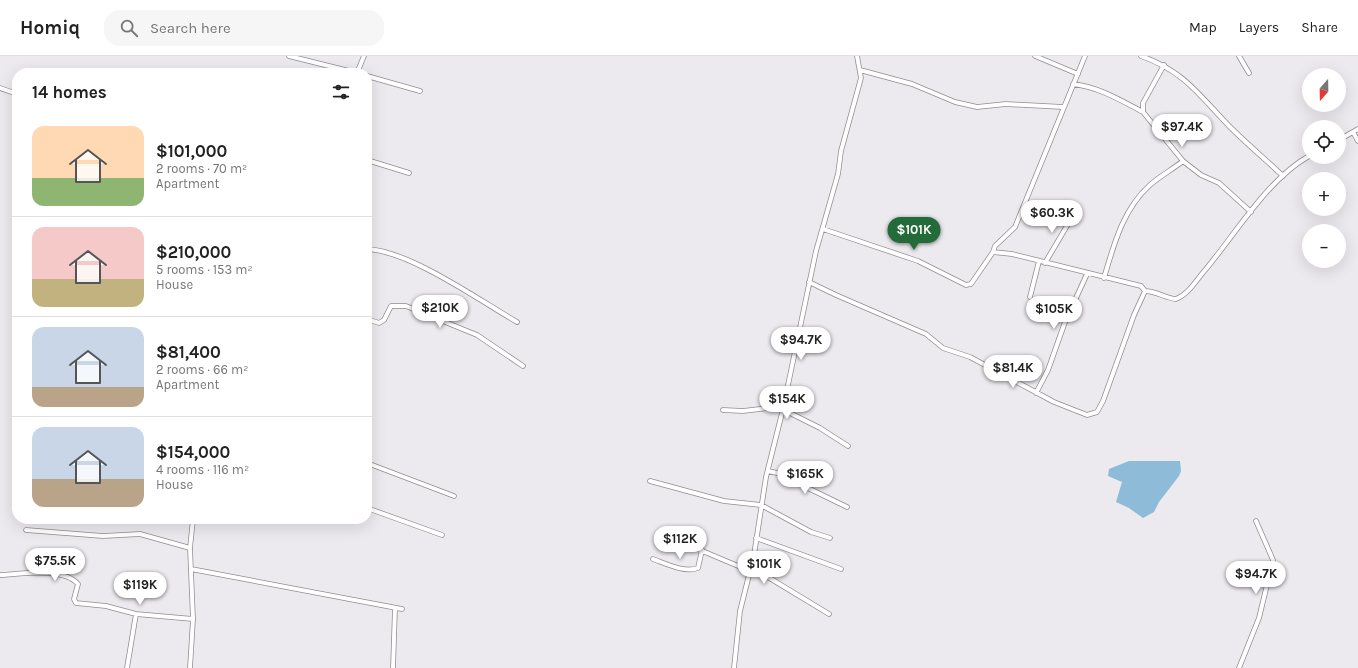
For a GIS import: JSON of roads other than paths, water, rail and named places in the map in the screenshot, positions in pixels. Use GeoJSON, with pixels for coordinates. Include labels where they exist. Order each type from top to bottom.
{"type":"FeatureCollection","features":[{"type":"Feature","properties":{"kind":"street"},"geometry":{"type":"LineString","coordinates":[[289,56],[337,68]]}},
{"type":"Feature","properties":{"kind":"street"},"geometry":{"type":"LineString","coordinates":[[359,68],[364,56]]}},
{"type":"Feature","properties":{"kind":"street"},"geometry":{"type":"LineString","coordinates":[[734,668],[740,611],[750,571],[768,471],[783,409],[816,251],[838,174],[841,151],[861,78],[857,56]]}},
{"type":"Feature","properties":{"kind":"street"},"geometry":{"type":"LineString","coordinates":[[1035,56],[1078,74]]}},
{"type":"Feature","properties":{"kind":"street"},"geometry":{"type":"LineString","coordinates":[[823,229],[918,261],[966,285],[971,284],[976,279],[993,252],[995,246],[1015,227],[1040,170],[1063,107],[1085,56]]}},
{"type":"Feature","properties":{"kind":"street"},"geometry":{"type":"LineString","coordinates":[[1141,56],[1164,65],[1181,76],[1230,127],[1283,176]]}},
{"type":"Feature","properties":{"kind":"street"},"geometry":{"type":"LineString","coordinates":[[1157,62],[1159,56]]}},
{"type":"Feature","properties":{"kind":"street"},"geometry":{"type":"LineString","coordinates":[[1239,56],[1249,73]]}},
{"type":"Feature","properties":{"kind":"street"},"geometry":{"type":"LineString","coordinates":[[1143,112],[1143,103],[1164,65]]}},
{"type":"Feature","properties":{"kind":"street"},"geometry":{"type":"LineString","coordinates":[[860,70],[912,84],[955,102],[977,107],[1006,104],[1063,107]]}},
{"type":"Feature","properties":{"kind":"street"},"geometry":{"type":"LineString","coordinates":[[372,77],[420,91]]}},
{"type":"Feature","properties":{"kind":"street"},"geometry":{"type":"LineString","coordinates":[[1073,84],[1084,85],[1107,93],[1143,112],[1183,161],[1201,175],[1220,183],[1251,212]]}},
{"type":"Feature","properties":{"kind":"street"},"geometry":{"type":"LineString","coordinates":[[0,88],[12,92]]}},
{"type":"Feature","properties":{"kind":"street"},"geometry":{"type":"LineString","coordinates":[[1346,136],[1358,129]]}},
{"type":"Feature","properties":{"kind":"street"},"geometry":{"type":"LineString","coordinates":[[1353,132],[1358,141]]}},
{"type":"Feature","properties":{"kind":"street"},"geometry":{"type":"LineString","coordinates":[[1104,278],[1118,232],[1129,211],[1151,184],[1183,161]]}},
{"type":"Feature","properties":{"kind":"street"},"geometry":{"type":"LineString","coordinates":[[1145,291],[1151,291],[1174,299],[1182,296],[1191,288],[1251,212],[1283,176],[1302,161]]}},
{"type":"Feature","properties":{"kind":"street"},"geometry":{"type":"LineString","coordinates":[[372,162],[409,173]]}},
{"type":"Feature","properties":{"kind":"street"},"geometry":{"type":"LineString","coordinates":[[1045,263],[1074,214]]}},
{"type":"Feature","properties":{"kind":"street"},"geometry":{"type":"LineString","coordinates":[[372,250],[389,254],[408,261],[445,279],[516,322]]}},
{"type":"Feature","properties":{"kind":"street"},"geometry":{"type":"LineString","coordinates":[[993,252],[1012,254],[1087,274],[1141,286],[1145,291]]}},
{"type":"Feature","properties":{"kind":"street"},"geometry":{"type":"LineString","coordinates":[[1030,297],[1039,261]]}},
{"type":"Feature","properties":{"kind":"street"},"geometry":{"type":"LineString","coordinates":[[1036,393],[1048,370],[1065,322],[1087,274]]}},
{"type":"Feature","properties":{"kind":"street"},"geometry":{"type":"LineString","coordinates":[[809,282],[836,296],[926,334],[944,348],[976,360],[1036,393],[1083,415],[1097,412],[1108,390],[1134,315],[1145,291]]}},
{"type":"Feature","properties":{"kind":"street"},"geometry":{"type":"LineString","coordinates":[[372,321],[379,323],[384,320],[391,306],[406,306],[477,335],[522,366]]}},
{"type":"Feature","properties":{"kind":"street"},"geometry":{"type":"LineString","coordinates":[[724,410],[778,407],[848,446]]}},
{"type":"Feature","properties":{"kind":"street"},"geometry":{"type":"LineString","coordinates":[[372,465],[454,496]]}},
{"type":"Feature","properties":{"kind":"street"},"geometry":{"type":"LineString","coordinates":[[768,471],[777,473],[847,507]]}},
{"type":"Feature","properties":{"kind":"street"},"geometry":{"type":"LineString","coordinates":[[650,481],[724,502],[761,505],[811,532],[830,538]]}},
{"type":"Feature","properties":{"kind":"street"},"geometry":{"type":"LineString","coordinates":[[372,510],[442,535]]}},
{"type":"Feature","properties":{"kind":"street"},"geometry":{"type":"LineString","coordinates":[[1239,668],[1259,618],[1273,560],[1256,520]]}},
{"type":"Feature","properties":{"kind":"street"},"geometry":{"type":"LineString","coordinates":[[190,668],[193,619],[190,548],[192,524]]}},
{"type":"Feature","properties":{"kind":"street"},"geometry":{"type":"LineString","coordinates":[[26,530],[103,536],[140,534],[190,548]]}},
{"type":"Feature","properties":{"kind":"street"},"geometry":{"type":"LineString","coordinates":[[756,538],[841,569]]}},
{"type":"Feature","properties":{"kind":"street"},"geometry":{"type":"LineString","coordinates":[[681,542],[750,571],[758,572],[829,614]]}},
{"type":"Feature","properties":{"kind":"street"},"geometry":{"type":"LineString","coordinates":[[654,559],[676,567],[692,570],[698,568],[702,550]]}},
{"type":"Feature","properties":{"kind":"street"},"geometry":{"type":"LineString","coordinates":[[191,569],[402,609]]}},
{"type":"Feature","properties":{"kind":"street"},"geometry":{"type":"LineString","coordinates":[[1,576],[51,573],[68,577],[78,584],[74,599],[76,603],[106,606],[136,614],[193,619]]}},
{"type":"Feature","properties":{"kind":"street"},"geometry":{"type":"LineString","coordinates":[[392,668],[395,608]]}},
{"type":"Feature","properties":{"kind":"street"},"geometry":{"type":"LineString","coordinates":[[127,668],[136,614]]}},
{"type":"Feature","properties":{"kind":"water"},"geometry":{"type":"Polygon","coordinates":[[[1129,461],[1180,461],[1181,471],[1179,476],[1159,502],[1154,512],[1143,518],[1129,508],[1116,502],[1122,482],[1108,476],[1109,469],[1129,461]]]}}]}
